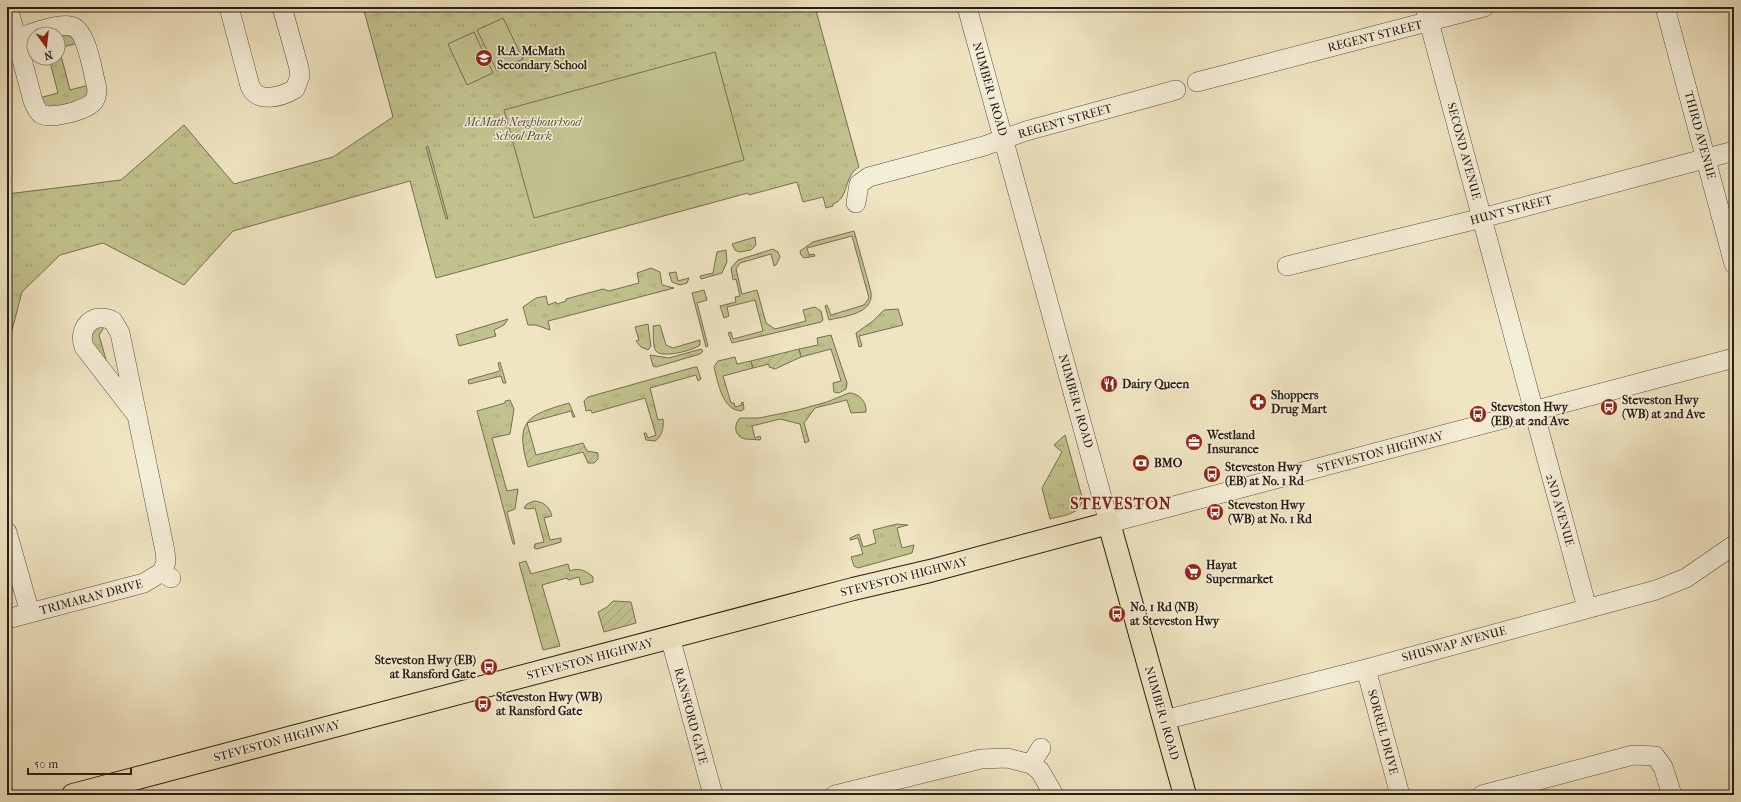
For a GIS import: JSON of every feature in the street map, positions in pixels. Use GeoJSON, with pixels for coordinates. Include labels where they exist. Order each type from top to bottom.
{"type":"FeatureCollection","features":[{"type":"Feature","properties":{"kind":"main road","name":"STEVESTON HIGHWAY"},"geometry":{"type":"LineString","coordinates":[[73,795],[670,637],[1109,524]]}},
{"type":"Feature","properties":{"kind":"main road","name":"NUMBER 1 ROAD"},"geometry":{"type":"LineString","coordinates":[[1109,524],[1185,795]]}},
{"type":"Feature","properties":{"kind":"street"},"geometry":{"type":"LineString","coordinates":[[8,7],[33,101],[40,113],[44,116],[54,116],[86,108],[94,102],[97,89],[85,40],[77,28],[72,26],[61,26],[17,38]]}},
{"type":"Feature","properties":{"kind":"street"},"geometry":{"type":"LineString","coordinates":[[229,7],[252,92],[257,96],[265,98],[295,89],[300,76],[282,7]]}},
{"type":"Feature","properties":{"kind":"street","name":"NUMBER 1 ROAD"},"geometry":{"type":"LineString","coordinates":[[967,7],[1109,524]]}},
{"type":"Feature","properties":{"kind":"street","name":"REGENT STREET"},"geometry":{"type":"LineString","coordinates":[[1197,82],[1428,15],[1484,7]]}},
{"type":"Feature","properties":{"kind":"street","name":"THIRD AVENUE"},"geometry":{"type":"LineString","coordinates":[[1665,7],[1734,264]]}},
{"type":"Feature","properties":{"kind":"street","name":"SECOND AVENUE"},"geometry":{"type":"LineString","coordinates":[[1428,15],[1533,412]]}},
{"type":"Feature","properties":{"kind":"street","name":"REGENT STREET"},"geometry":{"type":"LineString","coordinates":[[856,203],[859,184],[869,178],[984,146],[1026,131],[1176,90]]}},
{"type":"Feature","properties":{"kind":"street","name":"HUNT STREET"},"geometry":{"type":"LineString","coordinates":[[1287,266],[1482,218],[1734,151]]}},
{"type":"Feature","properties":{"kind":"street","name":"STEVESTON HIGHWAY"},"geometry":{"type":"LineString","coordinates":[[1109,524],[1734,358]]}},
{"type":"Feature","properties":{"kind":"street","name":"2ND AVENUE"},"geometry":{"type":"LineString","coordinates":[[1533,412],[1587,608]]}},
{"type":"Feature","properties":{"kind":"street","name":"TRIMARAN DRIVE"},"geometry":{"type":"LineString","coordinates":[[7,619],[144,583],[166,575],[166,551],[136,413]]}},
{"type":"Feature","properties":{"kind":"street"},"geometry":{"type":"LineString","coordinates":[[7,534],[30,613]]}},
{"type":"Feature","properties":{"kind":"street","name":"SHUSWAP AVENUE"},"geometry":{"type":"LineString","coordinates":[[1164,720],[1366,669],[1656,590],[1672,584],[1701,569],[1720,553],[1734,545]]}},
{"type":"Feature","properties":{"kind":"street","name":"RANSFORD GATE"},"geometry":{"type":"LineString","coordinates":[[670,637],[713,795]]}},
{"type":"Feature","properties":{"kind":"street","name":"SORREL DRIVE"},"geometry":{"type":"LineString","coordinates":[[1366,669],[1400,795]]}},
{"type":"Feature","properties":{"kind":"street"},"geometry":{"type":"LineString","coordinates":[[1030,764],[1040,748]]}},
{"type":"Feature","properties":{"kind":"street"},"geometry":{"type":"LineString","coordinates":[[1482,795],[1633,755],[1655,756],[1663,766],[1672,795]]}},
{"type":"Feature","properties":{"kind":"street"},"geometry":{"type":"LineString","coordinates":[[835,795],[981,759],[1007,758],[1030,764],[1040,771],[1054,795]]}},
{"type":"Feature","properties":{"kind":"green space","name":"McMath Neighbourhood School Park"},"geometry":{"type":"Polygon","coordinates":[[[363,7],[815,7],[859,167],[854,171],[848,181],[842,197],[833,204],[833,206],[826,208],[823,197],[803,202],[797,182],[749,195],[748,193],[436,278],[410,181],[233,231],[184,285],[103,243],[60,255],[22,292],[7,349],[7,194],[121,180],[184,125],[234,184],[333,157],[393,117],[363,7]]]}},
{"type":"Feature","properties":{"kind":"green space"},"geometry":{"type":"Polygon","coordinates":[[[503,18],[523,59],[497,71],[477,30],[503,18]]]}},
{"type":"Feature","properties":{"kind":"green space"},"geometry":{"type":"Polygon","coordinates":[[[474,32],[493,73],[467,85],[448,44],[474,32]]]}},
{"type":"Feature","properties":{"kind":"green space"},"geometry":{"type":"Polygon","coordinates":[[[66,33],[78,43],[66,46],[66,33]]]}},
{"type":"Feature","properties":{"kind":"green space"},"geometry":{"type":"Polygon","coordinates":[[[715,52],[744,160],[534,218],[504,110],[715,52]]]}},
{"type":"Feature","properties":{"kind":"green space"},"geometry":{"type":"Polygon","coordinates":[[[51,66],[64,66],[70,90],[89,85],[87,99],[47,109],[39,98],[58,93],[51,66]]]}},
{"type":"Feature","properties":{"kind":"green space"},"geometry":{"type":"Polygon","coordinates":[[[428,146],[448,219],[446,219],[426,147],[428,146]]]}},
{"type":"Feature","properties":{"kind":"green space"},"geometry":{"type":"Polygon","coordinates":[[[854,231],[871,292],[871,299],[868,305],[857,313],[829,320],[825,306],[827,305],[831,315],[864,305],[869,298],[852,236],[807,248],[809,255],[814,254],[815,256],[804,258],[800,251],[813,242],[854,231]]]}},
{"type":"Feature","properties":{"kind":"green space"},"geometry":{"type":"Polygon","coordinates":[[[755,237],[756,245],[751,250],[739,252],[735,250],[732,244],[755,237]]]}},
{"type":"Feature","properties":{"kind":"green space"},"geometry":{"type":"Polygon","coordinates":[[[773,249],[778,252],[780,257],[774,266],[771,254],[740,263],[736,269],[742,294],[757,290],[766,323],[775,329],[806,321],[803,310],[815,307],[821,311],[823,320],[821,322],[732,343],[728,333],[731,332],[733,339],[763,331],[755,300],[727,307],[729,316],[724,318],[720,306],[736,302],[735,297],[740,296],[736,279],[733,280],[731,268],[738,260],[773,249]]]}},
{"type":"Feature","properties":{"kind":"green space"},"geometry":{"type":"Polygon","coordinates":[[[726,250],[727,262],[722,273],[701,279],[700,276],[713,273],[717,252],[726,250]]]}},
{"type":"Feature","properties":{"kind":"green space"},"geometry":{"type":"Polygon","coordinates":[[[651,268],[660,272],[662,285],[674,288],[548,321],[550,330],[536,325],[528,325],[523,307],[536,298],[546,296],[548,305],[556,302],[557,304],[566,301],[566,299],[603,289],[609,291],[639,283],[637,273],[651,268]]]}},
{"type":"Feature","properties":{"kind":"green space"},"geometry":{"type":"Polygon","coordinates":[[[676,272],[678,281],[689,278],[687,283],[680,285],[672,282],[669,273],[676,272]]]}},
{"type":"Feature","properties":{"kind":"green space"},"geometry":{"type":"Polygon","coordinates":[[[704,290],[707,300],[697,303],[708,346],[706,347],[692,293],[704,290]]]}},
{"type":"Feature","properties":{"kind":"green space"},"geometry":{"type":"Polygon","coordinates":[[[898,309],[903,325],[859,336],[862,346],[859,347],[856,333],[873,321],[884,310],[898,309]]]}},
{"type":"Feature","properties":{"kind":"green space"},"geometry":{"type":"Polygon","coordinates":[[[508,319],[504,325],[494,330],[496,336],[459,346],[456,335],[508,319]]]}},
{"type":"Feature","properties":{"kind":"green space"},"geometry":{"type":"Polygon","coordinates":[[[648,324],[651,346],[648,350],[641,347],[636,341],[639,340],[635,327],[648,324]]]}},
{"type":"Feature","properties":{"kind":"green space"},"geometry":{"type":"Polygon","coordinates":[[[103,325],[103,329],[99,335],[107,363],[89,340],[89,332],[103,325]]]}},
{"type":"Feature","properties":{"kind":"green space"},"geometry":{"type":"Polygon","coordinates":[[[660,325],[666,345],[673,348],[700,340],[700,345],[678,353],[659,353],[656,351],[654,346],[653,326],[660,325]]]}},
{"type":"Feature","properties":{"kind":"green space"},"geometry":{"type":"Polygon","coordinates":[[[831,335],[847,383],[846,389],[839,393],[834,392],[833,383],[841,381],[831,349],[801,357],[799,349],[818,345],[817,338],[831,335]]]}},
{"type":"Feature","properties":{"kind":"green space"},"geometry":{"type":"Polygon","coordinates":[[[701,349],[703,351],[700,354],[656,367],[653,366],[650,355],[669,358],[701,349]]]}},
{"type":"Feature","properties":{"kind":"green space"},"geometry":{"type":"Polygon","coordinates":[[[799,349],[801,357],[775,369],[769,367],[769,364],[753,368],[751,361],[799,349]]]}},
{"type":"Feature","properties":{"kind":"green space"},"geometry":{"type":"Polygon","coordinates":[[[735,357],[737,364],[751,361],[753,368],[723,376],[731,403],[734,403],[735,407],[742,405],[741,403],[743,402],[744,409],[741,411],[729,406],[725,401],[719,387],[714,367],[718,361],[735,357]]]}},
{"type":"Feature","properties":{"kind":"green space"},"geometry":{"type":"Polygon","coordinates":[[[500,362],[506,383],[503,383],[501,376],[469,384],[468,380],[500,371],[498,363],[500,362]]]}},
{"type":"Feature","properties":{"kind":"green space"},"geometry":{"type":"Polygon","coordinates":[[[697,367],[701,379],[698,381],[696,375],[650,388],[658,420],[663,419],[662,432],[655,441],[646,440],[644,433],[646,433],[648,438],[656,435],[645,398],[592,413],[591,410],[586,411],[584,401],[588,397],[697,367]]]}},
{"type":"Feature","properties":{"kind":"green space"},"geometry":{"type":"Polygon","coordinates":[[[849,393],[853,393],[862,399],[866,412],[851,413],[847,400],[815,408],[804,423],[809,441],[805,443],[800,424],[780,419],[752,426],[755,438],[760,436],[761,439],[759,440],[742,438],[737,434],[736,426],[740,418],[759,418],[798,410],[827,402],[849,393]]]}},
{"type":"Feature","properties":{"kind":"green space"},"geometry":{"type":"Polygon","coordinates":[[[510,400],[514,409],[510,434],[492,438],[507,491],[518,489],[515,509],[507,512],[515,544],[513,544],[477,411],[505,403],[505,401],[510,400]]]}},
{"type":"Feature","properties":{"kind":"green space"},"geometry":{"type":"Polygon","coordinates":[[[569,403],[575,417],[573,417],[571,411],[527,423],[534,416],[543,411],[569,403]]]}},
{"type":"Feature","properties":{"kind":"green space"},"geometry":{"type":"Polygon","coordinates":[[[527,423],[536,455],[583,443],[587,451],[598,453],[598,459],[594,463],[588,463],[583,452],[528,467],[523,439],[524,429],[527,423]]]}},
{"type":"Feature","properties":{"kind":"green space"},"geometry":{"type":"Polygon","coordinates":[[[1065,435],[1082,497],[1081,503],[1076,511],[1050,519],[1042,488],[1062,452],[1054,445],[1065,435]]]}},
{"type":"Feature","properties":{"kind":"green space"},"geometry":{"type":"Polygon","coordinates":[[[534,501],[541,502],[548,507],[552,516],[544,518],[550,540],[561,538],[561,542],[537,549],[534,548],[535,544],[544,542],[535,508],[524,508],[527,504],[534,501]]]}},
{"type":"Feature","properties":{"kind":"green space"},"geometry":{"type":"Polygon","coordinates":[[[897,524],[908,525],[897,528],[902,548],[914,545],[912,553],[858,568],[854,566],[851,557],[863,554],[858,538],[850,540],[850,538],[859,534],[863,547],[876,543],[873,530],[897,524]]]}},
{"type":"Feature","properties":{"kind":"green space"},"geometry":{"type":"Polygon","coordinates":[[[526,561],[531,574],[568,564],[570,571],[576,569],[582,570],[593,577],[593,582],[581,585],[579,577],[568,580],[567,578],[542,585],[560,646],[543,650],[519,563],[526,561]]]}},
{"type":"Feature","properties":{"kind":"green space"},"geometry":{"type":"Polygon","coordinates":[[[613,601],[631,602],[636,623],[604,632],[598,612],[607,607],[613,601]]]}},
{"type":"Feature","properties":{"kind":"place","name":"R.A. McMath Secondary School"},"geometry":{"type":"Point","coordinates":[484,58]}},
{"type":"Feature","properties":{"kind":"place","name":"Dairy Queen"},"geometry":{"type":"Point","coordinates":[1109,384]}},
{"type":"Feature","properties":{"kind":"place","name":"Shoppers Drug Mart"},"geometry":{"type":"Point","coordinates":[1258,402]}},
{"type":"Feature","properties":{"kind":"place","name":"Steveston Hwy (WB) at 2nd Ave"},"geometry":{"type":"Point","coordinates":[1609,407]}},
{"type":"Feature","properties":{"kind":"place","name":"Steveston Hwy (EB) at 2nd Ave"},"geometry":{"type":"Point","coordinates":[1478,414]}},
{"type":"Feature","properties":{"kind":"place","name":"Westland Insurance"},"geometry":{"type":"Point","coordinates":[1194,442]}},
{"type":"Feature","properties":{"kind":"place","name":"BMO"},"geometry":{"type":"Point","coordinates":[1141,463]}},
{"type":"Feature","properties":{"kind":"place","name":"Steveston Hwy (EB) at No. 1 Rd"},"geometry":{"type":"Point","coordinates":[1212,474]}},
{"type":"Feature","properties":{"kind":"place","name":"Steveston Hwy (WB) at No. 1 Rd"},"geometry":{"type":"Point","coordinates":[1215,512]}},
{"type":"Feature","properties":{"kind":"place","name":"Hayat Supermarket"},"geometry":{"type":"Point","coordinates":[1193,572]}},
{"type":"Feature","properties":{"kind":"place","name":"No. 1 Rd (NB) at Steveston Hwy"},"geometry":{"type":"Point","coordinates":[1117,614]}},
{"type":"Feature","properties":{"kind":"place","name":"Steveston Hwy (EB) at Ransford Gate"},"geometry":{"type":"Point","coordinates":[489,667]}},
{"type":"Feature","properties":{"kind":"place","name":"Steveston Hwy (WB) at Ransford Gate"},"geometry":{"type":"Point","coordinates":[483,704]}},
{"type":"Feature","properties":{"kind":"district","name":"STEVESTON"},"geometry":{"type":"Point","coordinates":[1121,503]}}]}
